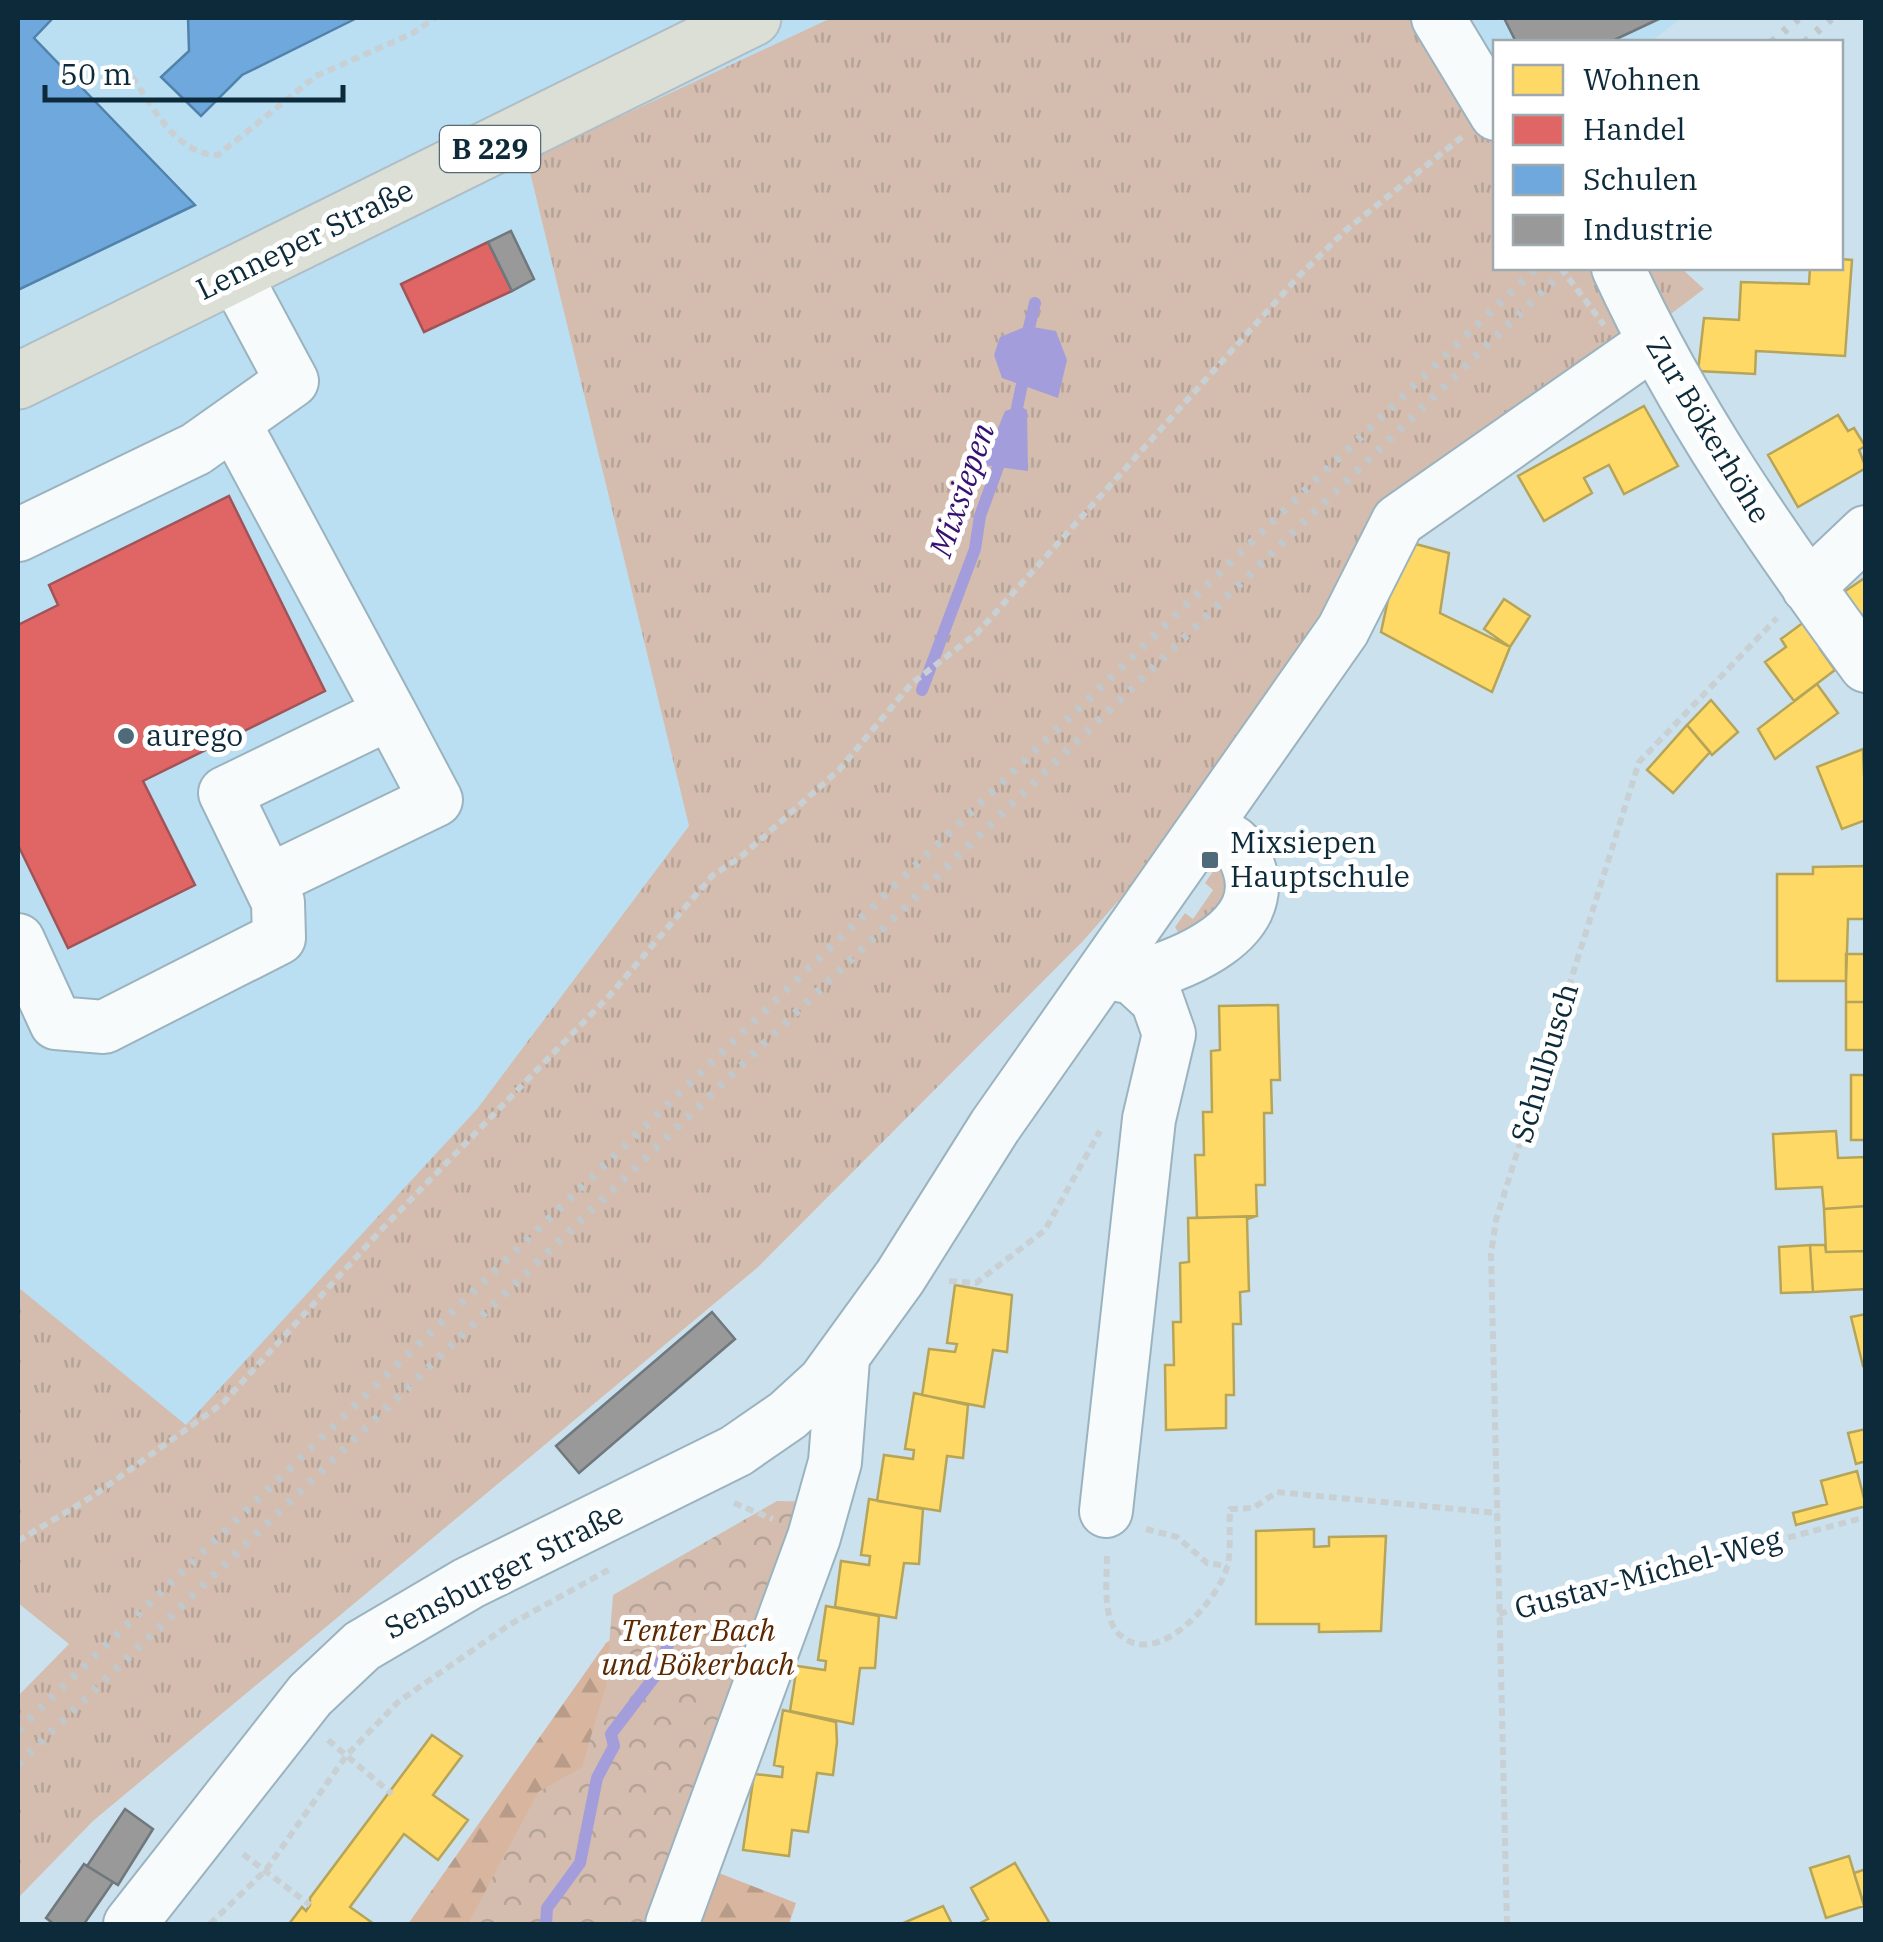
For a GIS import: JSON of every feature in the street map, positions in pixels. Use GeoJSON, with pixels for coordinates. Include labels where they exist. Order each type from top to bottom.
{"type":"FeatureCollection","features":[{"type":"Feature","properties":{"kind":"main road","name":"Lenneper Straße"},"geometry":{"type":"LineString","coordinates":[[18,381],[753,18]]}},
{"type":"Feature","properties":{"kind":"street"},"geometry":{"type":"LineString","coordinates":[[1438,18],[1483,122]]}},
{"type":"Feature","properties":{"kind":"street"},"geometry":{"type":"LineString","coordinates":[[18,535],[196,449],[292,382],[234,273]]}},
{"type":"Feature","properties":{"kind":"street","name":"Zur Bökerhöhe"},"geometry":{"type":"LineString","coordinates":[[1627,308],[1737,488],[1866,666]]}},
{"type":"Feature","properties":{"kind":"street","name":"Sensburger Straße"},"geometry":{"type":"LineString","coordinates":[[130,1924],[296,1713],[333,1672],[401,1620],[752,1442],[803,1402],[843,1359],[995,1126],[1119,975],[1200,834],[1352,615],[1398,521],[1627,308]]}},
{"type":"Feature","properties":{"kind":"street"},"geometry":{"type":"LineString","coordinates":[[234,423],[436,800],[268,880]]}},
{"type":"Feature","properties":{"kind":"street"},"geometry":{"type":"LineString","coordinates":[[1808,587],[1866,532]]}},
{"type":"Feature","properties":{"kind":"street"},"geometry":{"type":"LineString","coordinates":[[18,940],[37,1030],[104,1028],[279,938],[278,902],[225,793],[390,714]]}},
{"type":"Feature","properties":{"kind":"street"},"geometry":{"type":"LineString","coordinates":[[1119,975],[1193,958],[1228,932],[1244,912],[1252,891],[1250,871],[1237,844],[1224,835],[1200,834]]}},
{"type":"Feature","properties":{"kind":"street"},"geometry":{"type":"LineString","coordinates":[[1106,1512],[1149,1119],[1169,1034],[1157,1000],[1119,975]]}},
{"type":"Feature","properties":{"kind":"street"},"geometry":{"type":"LineString","coordinates":[[672,1924],[814,1536],[835,1462],[843,1359]]}},
{"type":"Feature","properties":{"kind":"path"},"geometry":{"type":"LineString","coordinates":[[126,66],[174,136],[198,155],[218,154],[316,76],[413,34],[436,18]]}},
{"type":"Feature","properties":{"kind":"path"},"geometry":{"type":"LineString","coordinates":[[20,1539],[94,1496],[223,1403],[383,1228],[610,995],[712,876],[744,855],[839,770],[911,684],[976,633],[1298,276],[1346,230],[1483,122]]}},
{"type":"Feature","properties":{"kind":"path"},"geometry":{"type":"LineString","coordinates":[[1564,270],[1627,308]]}},
{"type":"Feature","properties":{"kind":"path","name":"Schulbusch"},"geometry":{"type":"LineString","coordinates":[[1499,1614],[1491,1254],[1496,1220],[1640,762],[1808,587]]}},
{"type":"Feature","properties":{"kind":"path"},"geometry":{"type":"LineString","coordinates":[[900,1277],[976,1283],[1045,1230],[1106,1120],[1149,1119]]}},
{"type":"Feature","properties":{"kind":"path"},"geometry":{"type":"LineString","coordinates":[[728,1501],[760,1482],[752,1442]]}},
{"type":"Feature","properties":{"kind":"path"},"geometry":{"type":"LineString","coordinates":[[1228,1566],[1207,1563],[1177,1536],[1160,1535],[1106,1512],[1110,1613],[1116,1632],[1130,1640],[1163,1641],[1196,1617],[1228,1566],[1230,1509],[1253,1508],[1277,1492],[1498,1513]]}},
{"type":"Feature","properties":{"kind":"path","name":"Gustav-Michel-Weg"},"geometry":{"type":"LineString","coordinates":[[1507,1924],[1499,1614],[1866,1517]]}},
{"type":"Feature","properties":{"kind":"path"},"geometry":{"type":"LineString","coordinates":[[210,1924],[266,1870],[346,1756],[384,1714],[444,1666],[622,1562]]}},
{"type":"Feature","properties":{"kind":"path"},"geometry":{"type":"LineString","coordinates":[[296,1713],[392,1794]]}},
{"type":"Feature","properties":{"kind":"path"},"geometry":{"type":"LineString","coordinates":[[206,1827],[310,1905]]}},
{"type":"Feature","properties":{"kind":"shaded area"},"geometry":{"type":"Polygon","coordinates":[[[18,18],[831,18],[527,160],[689,826],[477,1109],[186,1426],[18,1287],[18,18]]]}},
{"type":"Feature","properties":{"kind":"shaded area"},"geometry":{"type":"Polygon","coordinates":[[[1471,18],[1682,18],[1653,40],[1493,40],[1493,56],[1471,18]]]}},
{"type":"Feature","properties":{"kind":"shaded area"},"geometry":{"type":"Polygon","coordinates":[[[1027,326],[1056,331],[1067,360],[1058,398],[1002,378],[994,355],[1000,337],[1027,326]]]}},
{"type":"Feature","properties":{"kind":"shaded area"},"geometry":{"type":"Polygon","coordinates":[[[1020,406],[1027,410],[1028,471],[983,465],[1005,411],[1020,406]]]}},
{"type":"Feature","properties":{"kind":"green space"},"geometry":{"type":"Polygon","coordinates":[[[831,18],[1471,18],[1493,56],[1493,270],[1683,270],[1704,289],[1482,456],[1309,685],[1083,941],[757,1268],[93,1821],[18,1898],[18,1696],[69,1644],[18,1603],[18,1287],[186,1425],[477,1109],[689,826],[527,160],[831,18]]]}},
{"type":"Feature","properties":{"kind":"green space"},"geometry":{"type":"Polygon","coordinates":[[[1218,864],[1226,871],[1231,896],[1183,941],[1175,927],[1185,913],[1193,919],[1213,890],[1205,883],[1218,864]]]}},
{"type":"Feature","properties":{"kind":"green space","name":"Tenter Bach und Bökerbach"},"geometry":{"type":"Polygon","coordinates":[[[777,1501],[827,1502],[689,1924],[468,1924],[538,1792],[582,1767],[606,1685],[613,1595],[777,1501]]]}},
{"type":"Feature","properties":{"kind":"green space","name":"Tenter Bach und Bökerbach"},"geometry":{"type":"Polygon","coordinates":[[[756,1543],[662,1851],[796,1903],[789,1924],[408,1924],[606,1643],[756,1543]]]}},
{"type":"Feature","properties":{"kind":"building: Wohnen"},"geometry":{"type":"Polygon","coordinates":[[[1843,259],[1852,260],[1845,356],[1756,351],[1755,374],[1698,371],[1704,318],[1739,320],[1741,282],[1809,284],[1810,270],[1843,270],[1843,259]]]}},
{"type":"Feature","properties":{"kind":"building: Wohnen"},"geometry":{"type":"Polygon","coordinates":[[[1644,406],[1678,466],[1624,494],[1609,465],[1584,478],[1592,493],[1544,521],[1518,476],[1644,406]]]}},
{"type":"Feature","properties":{"kind":"building: Wohnen"},"geometry":{"type":"Polygon","coordinates":[[[1838,415],[1848,431],[1854,428],[1865,446],[1859,450],[1866,468],[1798,507],[1768,455],[1838,415]]]}},
{"type":"Feature","properties":{"kind":"building: Wohnen"},"geometry":{"type":"Polygon","coordinates":[[[1401,540],[1449,553],[1440,613],[1510,647],[1492,692],[1381,632],[1401,540]]]}},
{"type":"Feature","properties":{"kind":"building: Wohnen"},"geometry":{"type":"Polygon","coordinates":[[[1866,577],[1866,616],[1861,619],[1841,594],[1866,577]]]}},
{"type":"Feature","properties":{"kind":"building: Wohnen"},"geometry":{"type":"Polygon","coordinates":[[[1504,599],[1530,616],[1510,647],[1484,629],[1504,599]]]}},
{"type":"Feature","properties":{"kind":"building: Wohnen"},"geometry":{"type":"Polygon","coordinates":[[[1808,619],[1827,644],[1820,649],[1835,670],[1794,701],[1765,662],[1786,647],[1781,639],[1808,619]]]}},
{"type":"Feature","properties":{"kind":"building: Wohnen"},"geometry":{"type":"Polygon","coordinates":[[[1817,684],[1838,713],[1775,759],[1758,729],[1817,684]]]}},
{"type":"Feature","properties":{"kind":"building: Wohnen"},"geometry":{"type":"Polygon","coordinates":[[[1711,700],[1738,732],[1712,755],[1687,725],[1711,700]]]}},
{"type":"Feature","properties":{"kind":"building: Wohnen"},"geometry":{"type":"Polygon","coordinates":[[[1687,725],[1710,752],[1673,793],[1647,770],[1687,725]]]}},
{"type":"Feature","properties":{"kind":"building: Wohnen"},"geometry":{"type":"Polygon","coordinates":[[[1863,749],[1866,820],[1842,829],[1817,767],[1863,749]]]}},
{"type":"Feature","properties":{"kind":"building: Wohnen"},"geometry":{"type":"Polygon","coordinates":[[[1866,866],[1866,919],[1848,919],[1846,981],[1777,981],[1777,874],[1813,874],[1813,867],[1866,866]]]}},
{"type":"Feature","properties":{"kind":"building: Wohnen"},"geometry":{"type":"Polygon","coordinates":[[[1846,954],[1866,954],[1866,1002],[1846,1002],[1846,954]]]}},
{"type":"Feature","properties":{"kind":"building: Wohnen"},"geometry":{"type":"Polygon","coordinates":[[[1846,1002],[1866,1002],[1866,1050],[1846,1050],[1846,1002]]]}},
{"type":"Feature","properties":{"kind":"building: Wohnen"},"geometry":{"type":"Polygon","coordinates":[[[1278,1005],[1280,1080],[1271,1080],[1272,1113],[1264,1113],[1265,1185],[1256,1185],[1257,1216],[1197,1218],[1195,1155],[1204,1155],[1203,1112],[1212,1112],[1211,1051],[1220,1050],[1219,1006],[1278,1005]]]}},
{"type":"Feature","properties":{"kind":"building: Wohnen"},"geometry":{"type":"Polygon","coordinates":[[[1851,1075],[1866,1075],[1866,1140],[1851,1140],[1851,1075]]]}},
{"type":"Feature","properties":{"kind":"building: Wohnen"},"geometry":{"type":"Polygon","coordinates":[[[1836,1131],[1838,1158],[1866,1157],[1866,1206],[1824,1209],[1822,1187],[1776,1189],[1773,1134],[1836,1131]]]}},
{"type":"Feature","properties":{"kind":"building: Wohnen"},"geometry":{"type":"Polygon","coordinates":[[[1866,1206],[1866,1251],[1826,1252],[1824,1209],[1866,1206]]]}},
{"type":"Feature","properties":{"kind":"building: Wohnen"},"geometry":{"type":"Polygon","coordinates":[[[1257,1216],[1247,1219],[1249,1291],[1240,1292],[1241,1324],[1233,1324],[1234,1395],[1226,1395],[1226,1428],[1166,1430],[1165,1365],[1174,1365],[1173,1322],[1181,1322],[1180,1263],[1189,1262],[1188,1218],[1257,1216]]]}},
{"type":"Feature","properties":{"kind":"building: Wohnen"},"geometry":{"type":"Polygon","coordinates":[[[1810,1245],[1813,1292],[1781,1293],[1779,1247],[1810,1245]]]}},
{"type":"Feature","properties":{"kind":"building: Wohnen"},"geometry":{"type":"Polygon","coordinates":[[[1810,1245],[1825,1245],[1826,1252],[1866,1251],[1866,1289],[1813,1292],[1810,1245]]]}},
{"type":"Feature","properties":{"kind":"building: Wohnen"},"geometry":{"type":"Polygon","coordinates":[[[955,1285],[1012,1295],[1007,1352],[993,1350],[984,1407],[922,1395],[929,1349],[955,1352],[957,1344],[947,1343],[955,1285]]]}},
{"type":"Feature","properties":{"kind":"building: Wohnen"},"geometry":{"type":"Polygon","coordinates":[[[1866,1314],[1866,1365],[1863,1366],[1851,1317],[1866,1314]]]}},
{"type":"Feature","properties":{"kind":"building: Wohnen"},"geometry":{"type":"Polygon","coordinates":[[[914,1393],[968,1405],[963,1458],[947,1456],[940,1511],[877,1501],[884,1455],[913,1459],[914,1450],[905,1449],[914,1393]]]}},
{"type":"Feature","properties":{"kind":"building: Wohnen"},"geometry":{"type":"Polygon","coordinates":[[[1866,1429],[1866,1461],[1856,1464],[1848,1433],[1866,1429]]]}},
{"type":"Feature","properties":{"kind":"building: Wohnen"},"geometry":{"type":"Polygon","coordinates":[[[1857,1471],[1866,1506],[1796,1525],[1793,1513],[1827,1504],[1821,1481],[1857,1471]]]}},
{"type":"Feature","properties":{"kind":"building: Wohnen"},"geometry":{"type":"Polygon","coordinates":[[[869,1499],[923,1509],[919,1564],[904,1563],[896,1618],[835,1607],[841,1561],[869,1565],[870,1556],[861,1555],[869,1499]]]}},
{"type":"Feature","properties":{"kind":"building: Wohnen"},"geometry":{"type":"Polygon","coordinates":[[[1314,1529],[1314,1547],[1329,1546],[1329,1537],[1386,1536],[1381,1631],[1319,1632],[1319,1624],[1256,1624],[1256,1531],[1314,1529]]]}},
{"type":"Feature","properties":{"kind":"building: Wohnen"},"geometry":{"type":"Polygon","coordinates":[[[826,1606],[879,1616],[875,1668],[860,1668],[853,1724],[790,1711],[797,1666],[825,1670],[826,1661],[818,1660],[826,1606]]]}},
{"type":"Feature","properties":{"kind":"building: Wohnen"},"geometry":{"type":"Polygon","coordinates":[[[783,1710],[836,1722],[837,1742],[833,1775],[817,1773],[808,1832],[792,1830],[789,1856],[743,1850],[754,1774],[782,1777],[783,1767],[774,1765],[783,1710]]]}},
{"type":"Feature","properties":{"kind":"building: Wohnen"},"geometry":{"type":"Polygon","coordinates":[[[432,1735],[462,1756],[433,1795],[468,1820],[438,1860],[404,1834],[350,1907],[374,1924],[289,1924],[302,1907],[306,1911],[310,1898],[432,1735]]]}},
{"type":"Feature","properties":{"kind":"building: Wohnen"},"geometry":{"type":"Polygon","coordinates":[[[1849,1856],[1864,1906],[1826,1918],[1810,1868],[1849,1856]]]}},
{"type":"Feature","properties":{"kind":"building: Wohnen"},"geometry":{"type":"Polygon","coordinates":[[[1015,1863],[1050,1924],[978,1924],[988,1919],[971,1888],[1015,1863]]]}},
{"type":"Feature","properties":{"kind":"building: Wohnen"},"geometry":{"type":"Polygon","coordinates":[[[1866,1869],[1866,1911],[1854,1873],[1866,1869]]]}},
{"type":"Feature","properties":{"kind":"building: Wohnen"},"geometry":{"type":"Polygon","coordinates":[[[943,1906],[952,1924],[901,1924],[943,1906]]]}},
{"type":"Feature","properties":{"kind":"building: Handel"},"geometry":{"type":"Polygon","coordinates":[[[488,242],[512,291],[424,332],[401,284],[488,242]]]}},
{"type":"Feature","properties":{"kind":"building: Handel","name":"aurego"},"geometry":{"type":"Polygon","coordinates":[[[229,496],[325,691],[143,781],[195,885],[68,948],[18,845],[18,625],[58,605],[49,585],[229,496]]]}},
{"type":"Feature","properties":{"kind":"building: Schulen"},"geometry":{"type":"Polygon","coordinates":[[[18,18],[53,18],[34,38],[195,205],[18,290],[18,18]]]}},
{"type":"Feature","properties":{"kind":"building: Schulen"},"geometry":{"type":"Polygon","coordinates":[[[188,18],[357,18],[242,75],[201,116],[161,77],[189,51],[188,18]]]}},
{"type":"Feature","properties":{"kind":"building: Industrie"},"geometry":{"type":"Polygon","coordinates":[[[1504,18],[1661,18],[1614,40],[1515,40],[1504,18]]]}},
{"type":"Feature","properties":{"kind":"building: Industrie"},"geometry":{"type":"Polygon","coordinates":[[[511,231],[534,279],[512,291],[488,242],[511,231]]]}},
{"type":"Feature","properties":{"kind":"building: Industrie"},"geometry":{"type":"Polygon","coordinates":[[[712,1312],[735,1339],[579,1473],[556,1446],[712,1312]]]}},
{"type":"Feature","properties":{"kind":"building: Industrie"},"geometry":{"type":"Polygon","coordinates":[[[125,1809],[153,1829],[118,1885],[87,1866],[125,1809]]]}},
{"type":"Feature","properties":{"kind":"building: Industrie"},"geometry":{"type":"Polygon","coordinates":[[[84,1864],[113,1882],[84,1924],[54,1924],[46,1918],[84,1864]]]}},
{"type":"Feature","properties":{"kind":"waterway","name":"Mixsiepen"},"geometry":{"type":"LineString","coordinates":[[1026,340],[1035,303]]}},
{"type":"Feature","properties":{"kind":"waterway","name":"Mixsiepen"},"geometry":{"type":"LineString","coordinates":[[1015,418],[1024,374]]}},
{"type":"Feature","properties":{"kind":"waterway","name":"Mixsiepen"},"geometry":{"type":"LineString","coordinates":[[922,690],[975,549],[980,516],[1002,456]]}},
{"type":"Feature","properties":{"kind":"waterway","name":"Mixsiepen"},"geometry":{"type":"LineString","coordinates":[[546,1924],[547,1908],[580,1863],[597,1778],[614,1746],[611,1734],[655,1676],[673,1633]]}},
{"type":"Feature","properties":{"kind":"railway"},"geometry":{"type":"LineString","coordinates":[[1774,40],[1799,18]]}},
{"type":"Feature","properties":{"kind":"railway"},"geometry":{"type":"LineString","coordinates":[[1807,40],[1832,18]]}},
{"type":"Feature","properties":{"kind":"railway"},"geometry":{"type":"LineString","coordinates":[[18,1730],[1534,270]]}},
{"type":"Feature","properties":{"kind":"railway"},"geometry":{"type":"LineString","coordinates":[[18,1764],[1565,270]]}},
{"type":"Feature","properties":{"kind":"place","name":"aurego"},"geometry":{"type":"Point","coordinates":[126,736]}},
{"type":"Feature","properties":{"kind":"place","name":"Mixsiepen Hauptschule"},"geometry":{"type":"Point","coordinates":[1210,860]}}]}
